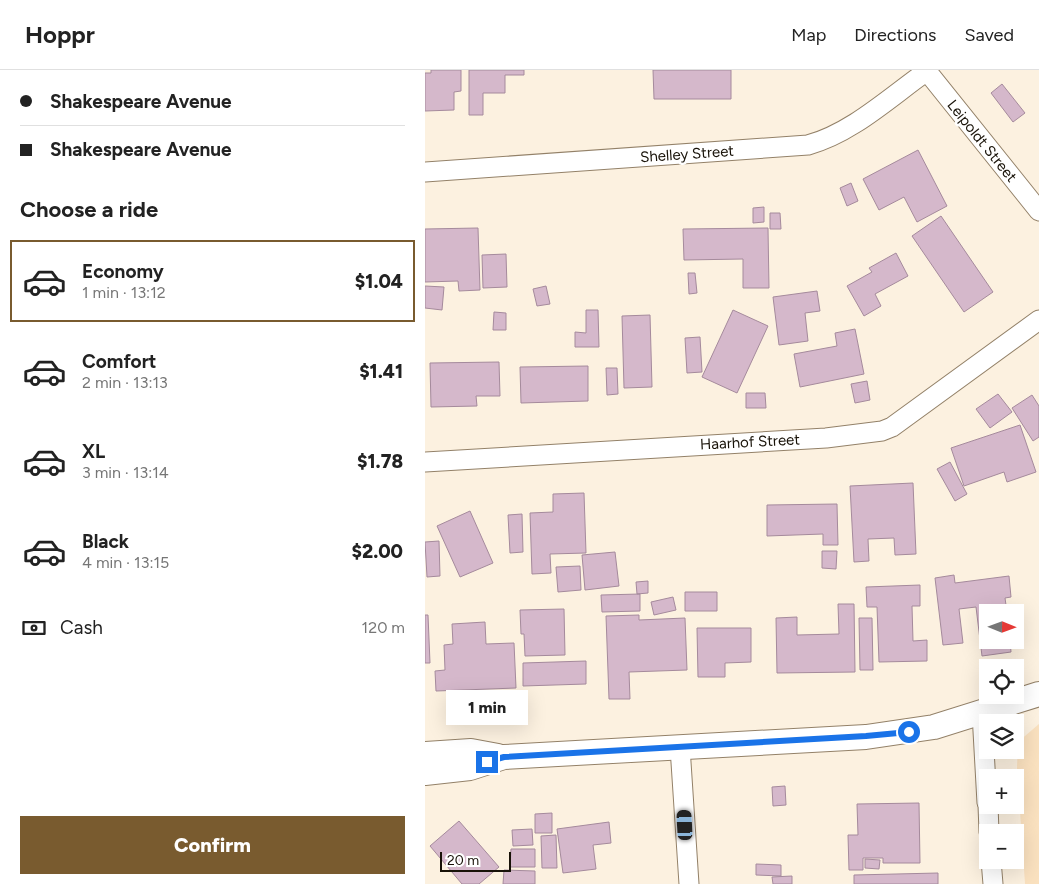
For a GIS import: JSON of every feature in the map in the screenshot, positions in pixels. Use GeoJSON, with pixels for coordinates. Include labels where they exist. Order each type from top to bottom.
{"type":"FeatureCollection","features":[{"type":"Feature","properties":{"kind":"street","name":"Shelley Street"},"geometry":{"type":"LineString","coordinates":[[425,172],[808,145],[827,139],[843,130],[926,70]]}},
{"type":"Feature","properties":{"kind":"street","name":"Leipoldt Street"},"geometry":{"type":"LineString","coordinates":[[926,70],[1039,211]]}},
{"type":"Feature","properties":{"kind":"street","name":"Haarhof Street"},"geometry":{"type":"LineString","coordinates":[[425,462],[826,438],[883,431],[911,415],[1039,320]]}},
{"type":"Feature","properties":{"kind":"street"},"geometry":{"type":"LineString","coordinates":[[425,754],[471,751],[504,757],[901,733],[934,727],[1039,694]]}},
{"type":"Feature","properties":{"kind":"street"},"geometry":{"type":"LineString","coordinates":[[982,713],[986,769]]}},
{"type":"Feature","properties":{"kind":"street"},"geometry":{"type":"LineString","coordinates":[[680,747],[689,884]]}},
{"type":"Feature","properties":{"kind":"street"},"geometry":{"type":"LineString","coordinates":[[425,772],[470,768],[504,757]]}},
{"type":"Feature","properties":{"kind":"street"},"geometry":{"type":"LineString","coordinates":[[992,869],[993,884]]}},
{"type":"Feature","properties":{"kind":"shaded area"},"geometry":{"type":"Polygon","coordinates":[[[1039,724],[1039,884],[1025,884],[1024,824],[1021,824],[1020,814],[1024,814],[1024,769],[1017,768],[1017,759],[1024,759],[1024,737],[1039,724]]]}},
{"type":"Feature","properties":{"kind":"building"},"geometry":{"type":"Polygon","coordinates":[[[431,70],[461,70],[461,91],[454,92],[454,110],[425,111],[425,73],[431,73],[431,70]]]}},
{"type":"Feature","properties":{"kind":"building"},"geometry":{"type":"Polygon","coordinates":[[[469,70],[524,70],[524,75],[505,75],[505,93],[483,93],[483,115],[469,115],[469,70]]]}},
{"type":"Feature","properties":{"kind":"building"},"geometry":{"type":"Polygon","coordinates":[[[653,70],[731,70],[731,99],[654,99],[653,70]]]}},
{"type":"Feature","properties":{"kind":"building"},"geometry":{"type":"Polygon","coordinates":[[[1002,84],[1025,113],[1013,122],[991,93],[1002,84]]]}},
{"type":"Feature","properties":{"kind":"building"},"geometry":{"type":"Polygon","coordinates":[[[918,150],[947,206],[917,222],[904,197],[879,210],[863,179],[918,150]]]}},
{"type":"Feature","properties":{"kind":"building"},"geometry":{"type":"Polygon","coordinates":[[[851,183],[858,201],[847,206],[840,188],[851,183]]]}},
{"type":"Feature","properties":{"kind":"building"},"geometry":{"type":"Polygon","coordinates":[[[764,207],[764,222],[753,223],[753,208],[764,207]]]}},
{"type":"Feature","properties":{"kind":"building"},"geometry":{"type":"Polygon","coordinates":[[[770,213],[780,213],[781,229],[770,229],[770,213]]]}},
{"type":"Feature","properties":{"kind":"building"},"geometry":{"type":"Polygon","coordinates":[[[941,216],[993,292],[964,312],[912,236],[941,216]]]}},
{"type":"Feature","properties":{"kind":"building"},"geometry":{"type":"Polygon","coordinates":[[[478,228],[480,290],[459,291],[458,281],[425,282],[425,229],[478,228]]]}},
{"type":"Feature","properties":{"kind":"building"},"geometry":{"type":"Polygon","coordinates":[[[768,228],[769,288],[743,288],[743,259],[684,260],[683,229],[768,228]]]}},
{"type":"Feature","properties":{"kind":"building"},"geometry":{"type":"Polygon","coordinates":[[[896,253],[908,276],[875,294],[881,306],[864,316],[847,286],[872,272],[869,268],[896,253]]]}},
{"type":"Feature","properties":{"kind":"building"},"geometry":{"type":"Polygon","coordinates":[[[506,254],[507,287],[483,288],[482,255],[506,254]]]}},
{"type":"Feature","properties":{"kind":"building"},"geometry":{"type":"Polygon","coordinates":[[[688,273],[695,273],[697,293],[689,294],[688,273]]]}},
{"type":"Feature","properties":{"kind":"building"},"geometry":{"type":"Polygon","coordinates":[[[425,286],[444,287],[442,310],[425,308],[425,286]]]}},
{"type":"Feature","properties":{"kind":"building"},"geometry":{"type":"Polygon","coordinates":[[[546,286],[550,304],[537,306],[533,289],[546,286]]]}},
{"type":"Feature","properties":{"kind":"building"},"geometry":{"type":"Polygon","coordinates":[[[817,291],[820,311],[805,313],[808,341],[779,345],[773,297],[817,291]]]}},
{"type":"Feature","properties":{"kind":"building"},"geometry":{"type":"Polygon","coordinates":[[[586,310],[598,310],[599,347],[575,347],[575,332],[586,333],[586,310]]]}},
{"type":"Feature","properties":{"kind":"building"},"geometry":{"type":"Polygon","coordinates":[[[733,310],[768,326],[737,393],[702,377],[733,310]]]}},
{"type":"Feature","properties":{"kind":"building"},"geometry":{"type":"Polygon","coordinates":[[[494,312],[506,313],[506,330],[493,330],[494,312]]]}},
{"type":"Feature","properties":{"kind":"building"},"geometry":{"type":"Polygon","coordinates":[[[650,315],[652,387],[624,388],[622,316],[650,315]]]}},
{"type":"Feature","properties":{"kind":"building"},"geometry":{"type":"Polygon","coordinates":[[[855,329],[864,374],[800,387],[794,354],[837,346],[835,333],[855,329]]]}},
{"type":"Feature","properties":{"kind":"building"},"geometry":{"type":"Polygon","coordinates":[[[700,337],[702,372],[687,373],[685,338],[700,337]]]}},
{"type":"Feature","properties":{"kind":"building"},"geometry":{"type":"Polygon","coordinates":[[[499,362],[500,396],[476,396],[477,406],[431,407],[430,363],[499,362]]]}},
{"type":"Feature","properties":{"kind":"building"},"geometry":{"type":"Polygon","coordinates":[[[588,366],[588,401],[521,403],[520,367],[588,366]]]}},
{"type":"Feature","properties":{"kind":"building"},"geometry":{"type":"Polygon","coordinates":[[[606,368],[617,368],[618,394],[607,395],[606,368]]]}},
{"type":"Feature","properties":{"kind":"building"},"geometry":{"type":"Polygon","coordinates":[[[867,381],[870,400],[855,403],[851,384],[867,381]]]}},
{"type":"Feature","properties":{"kind":"building"},"geometry":{"type":"Polygon","coordinates":[[[746,393],[765,393],[766,408],[746,408],[746,393]]]}},
{"type":"Feature","properties":{"kind":"building"},"geometry":{"type":"Polygon","coordinates":[[[998,394],[1012,412],[990,428],[976,409],[998,394]]]}},
{"type":"Feature","properties":{"kind":"building"},"geometry":{"type":"Polygon","coordinates":[[[1032,395],[1039,406],[1039,437],[1033,441],[1012,408],[1032,395]]]}},
{"type":"Feature","properties":{"kind":"building"},"geometry":{"type":"Polygon","coordinates":[[[1020,425],[1036,472],[1007,482],[1004,472],[964,486],[951,448],[1020,425]]]}},
{"type":"Feature","properties":{"kind":"building"},"geometry":{"type":"Polygon","coordinates":[[[950,462],[967,494],[955,501],[937,469],[950,462]]]}},
{"type":"Feature","properties":{"kind":"building"},"geometry":{"type":"Polygon","coordinates":[[[913,483],[916,554],[895,555],[894,538],[868,539],[869,561],[854,562],[850,486],[913,483]]]}},
{"type":"Feature","properties":{"kind":"building"},"geometry":{"type":"Polygon","coordinates":[[[584,493],[586,553],[550,554],[551,573],[532,574],[530,513],[553,512],[553,494],[584,493]]]}},
{"type":"Feature","properties":{"kind":"building"},"geometry":{"type":"Polygon","coordinates":[[[837,504],[838,545],[823,545],[823,534],[767,536],[767,505],[837,504]]]}},
{"type":"Feature","properties":{"kind":"building"},"geometry":{"type":"Polygon","coordinates":[[[470,511],[493,563],[460,577],[437,526],[470,511]]]}},
{"type":"Feature","properties":{"kind":"building"},"geometry":{"type":"Polygon","coordinates":[[[522,514],[523,552],[510,553],[508,515],[522,514]]]}},
{"type":"Feature","properties":{"kind":"building"},"geometry":{"type":"Polygon","coordinates":[[[439,541],[440,576],[427,577],[425,542],[439,541]]]}},
{"type":"Feature","properties":{"kind":"building"},"geometry":{"type":"Polygon","coordinates":[[[822,551],[837,551],[836,569],[822,568],[822,551]]]}},
{"type":"Feature","properties":{"kind":"building"},"geometry":{"type":"Polygon","coordinates":[[[615,552],[619,586],[585,590],[582,555],[615,552]]]}},
{"type":"Feature","properties":{"kind":"building"},"geometry":{"type":"Polygon","coordinates":[[[580,566],[581,590],[558,592],[556,567],[580,566]]]}},
{"type":"Feature","properties":{"kind":"building"},"geometry":{"type":"Polygon","coordinates":[[[954,575],[955,583],[1009,576],[1011,597],[1005,598],[1006,604],[979,604],[979,632],[976,607],[959,609],[963,643],[943,645],[935,578],[954,575]]]}},
{"type":"Feature","properties":{"kind":"building"},"geometry":{"type":"Polygon","coordinates":[[[648,581],[648,593],[637,594],[636,582],[648,581]]]}},
{"type":"Feature","properties":{"kind":"building"},"geometry":{"type":"Polygon","coordinates":[[[920,585],[920,606],[912,606],[913,641],[927,640],[927,661],[879,662],[877,607],[867,607],[866,587],[920,585]]]}},
{"type":"Feature","properties":{"kind":"building"},"geometry":{"type":"Polygon","coordinates":[[[685,592],[717,592],[717,611],[685,611],[685,592]]]}},
{"type":"Feature","properties":{"kind":"building"},"geometry":{"type":"Polygon","coordinates":[[[640,594],[640,611],[602,612],[601,595],[640,594]]]}},
{"type":"Feature","properties":{"kind":"building"},"geometry":{"type":"Polygon","coordinates":[[[673,597],[676,610],[654,615],[651,602],[673,597]]]}},
{"type":"Feature","properties":{"kind":"building"},"geometry":{"type":"Polygon","coordinates":[[[838,604],[854,604],[855,672],[777,673],[776,618],[797,617],[797,635],[839,634],[838,604]]]}},
{"type":"Feature","properties":{"kind":"building"},"geometry":{"type":"Polygon","coordinates":[[[564,609],[565,655],[525,656],[524,634],[521,634],[520,610],[564,609]]]}},
{"type":"Feature","properties":{"kind":"building"},"geometry":{"type":"Polygon","coordinates":[[[425,615],[428,615],[430,663],[425,663],[425,615]]]}},
{"type":"Feature","properties":{"kind":"building"},"geometry":{"type":"Polygon","coordinates":[[[639,615],[639,620],[685,618],[687,670],[629,672],[630,699],[609,699],[606,616],[639,615]]]}},
{"type":"Feature","properties":{"kind":"building"},"geometry":{"type":"Polygon","coordinates":[[[859,618],[872,618],[873,670],[860,670],[859,618]]]}},
{"type":"Feature","properties":{"kind":"building"},"geometry":{"type":"Polygon","coordinates":[[[485,622],[486,644],[514,643],[516,688],[436,691],[435,671],[445,670],[444,645],[453,644],[452,624],[485,622]]]}},
{"type":"Feature","properties":{"kind":"building"},"geometry":{"type":"Polygon","coordinates":[[[697,628],[751,628],[751,662],[725,663],[725,677],[698,677],[697,628]]]}},
{"type":"Feature","properties":{"kind":"building"},"geometry":{"type":"Polygon","coordinates":[[[981,649],[1011,649],[1011,652],[982,656],[981,649]]]}},
{"type":"Feature","properties":{"kind":"building"},"geometry":{"type":"Polygon","coordinates":[[[586,661],[586,684],[523,686],[523,663],[586,661]]]}},
{"type":"Feature","properties":{"kind":"building"},"geometry":{"type":"Polygon","coordinates":[[[785,786],[786,805],[773,806],[772,787],[785,786]]]}},
{"type":"Feature","properties":{"kind":"building"},"geometry":{"type":"Polygon","coordinates":[[[919,803],[920,863],[883,863],[883,858],[863,858],[863,870],[849,870],[848,835],[858,835],[857,804],[919,803]]]}},
{"type":"Feature","properties":{"kind":"building"},"geometry":{"type":"Polygon","coordinates":[[[552,813],[552,833],[535,833],[535,814],[552,813]]]}},
{"type":"Feature","properties":{"kind":"building"},"geometry":{"type":"Polygon","coordinates":[[[459,821],[499,867],[479,884],[462,884],[430,846],[459,821]]]}},
{"type":"Feature","properties":{"kind":"building"},"geometry":{"type":"Polygon","coordinates":[[[609,822],[611,843],[593,845],[596,869],[563,873],[557,829],[609,822]]]}},
{"type":"Feature","properties":{"kind":"building"},"geometry":{"type":"Polygon","coordinates":[[[532,829],[533,845],[513,846],[512,830],[532,829]]]}},
{"type":"Feature","properties":{"kind":"building"},"geometry":{"type":"Polygon","coordinates":[[[556,835],[557,868],[542,868],[541,836],[556,835]]]}},
{"type":"Feature","properties":{"kind":"building"},"geometry":{"type":"Polygon","coordinates":[[[511,849],[535,849],[535,867],[510,867],[511,849]]]}},
{"type":"Feature","properties":{"kind":"building"},"geometry":{"type":"Polygon","coordinates":[[[865,859],[880,860],[879,869],[865,868],[865,859]]]}},
{"type":"Feature","properties":{"kind":"building"},"geometry":{"type":"Polygon","coordinates":[[[756,864],[781,865],[781,876],[756,875],[756,864]]]}},
{"type":"Feature","properties":{"kind":"building"},"geometry":{"type":"Polygon","coordinates":[[[504,870],[535,871],[535,884],[503,884],[504,870]]]}},
{"type":"Feature","properties":{"kind":"building"},"geometry":{"type":"Polygon","coordinates":[[[938,873],[938,884],[854,884],[854,875],[938,873]]]}},
{"type":"Feature","properties":{"kind":"building"},"geometry":{"type":"Polygon","coordinates":[[[792,876],[792,884],[773,884],[772,877],[792,876]]]}},
{"type":"Feature","properties":{"kind":"route"},"geometry":{"type":"LineString","coordinates":[[487,762],[504,757],[909,732]]}}]}
